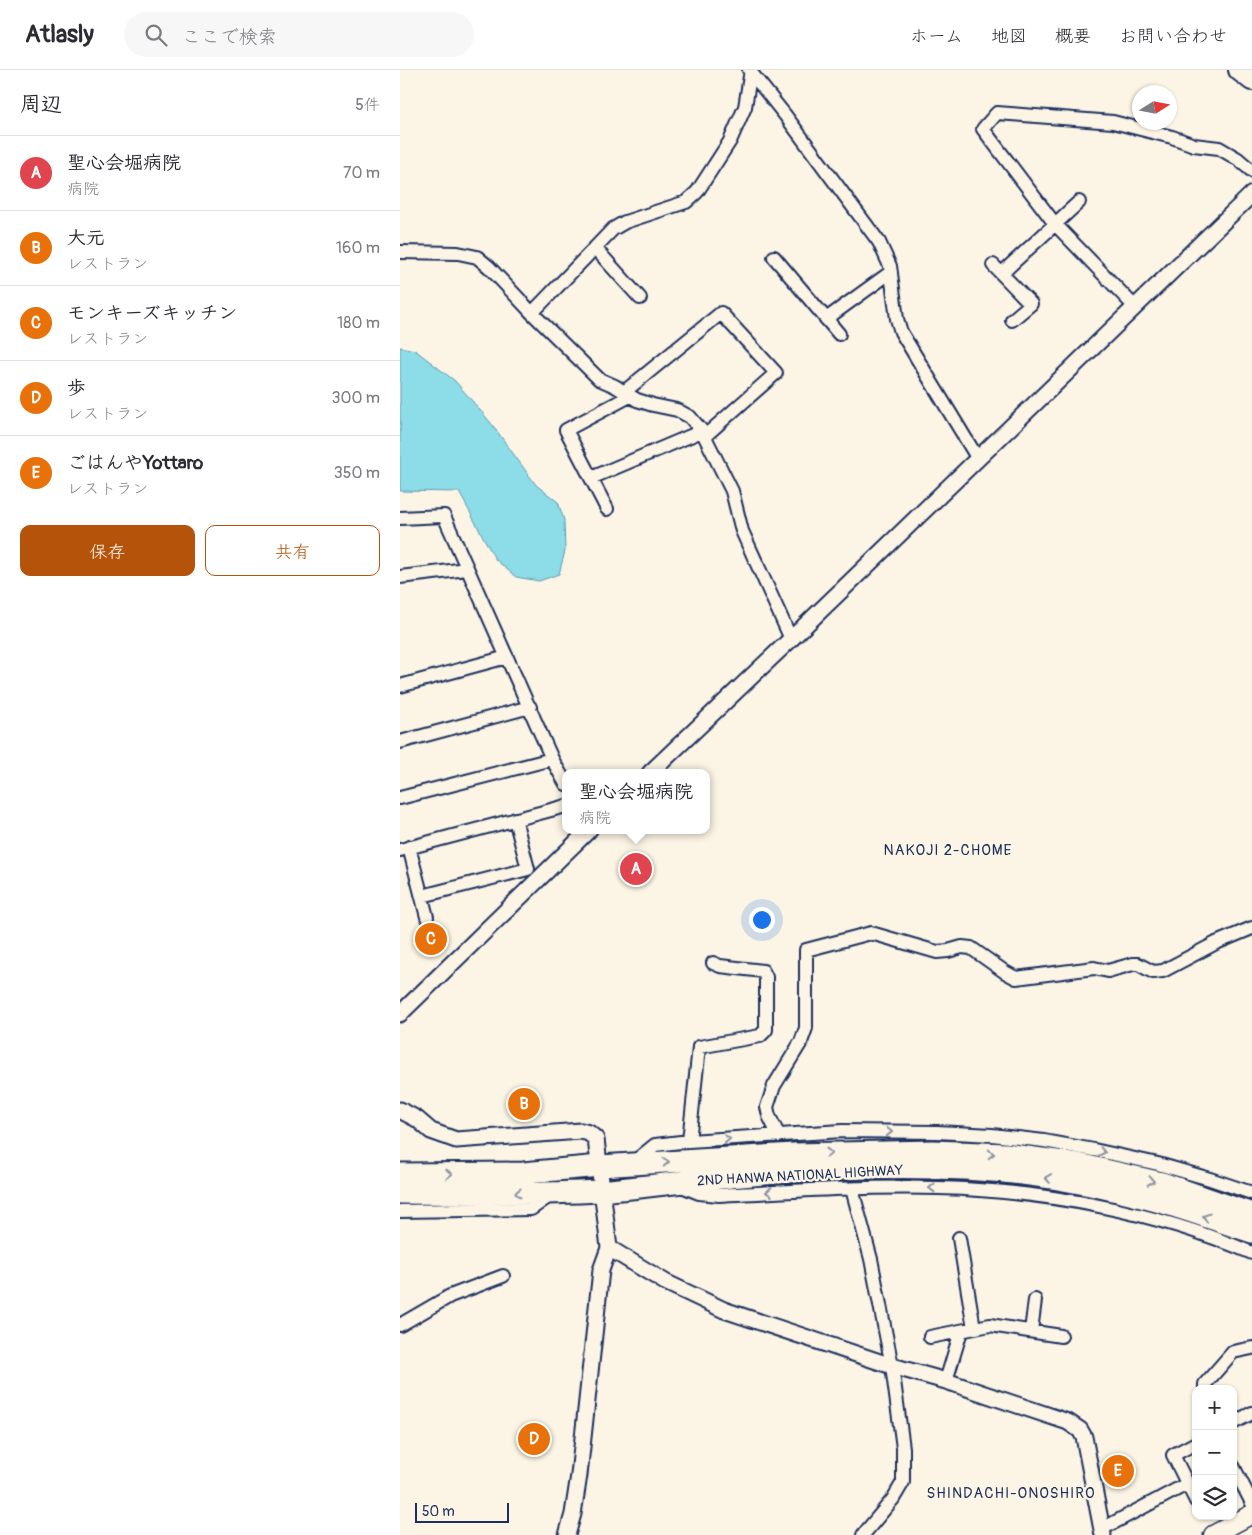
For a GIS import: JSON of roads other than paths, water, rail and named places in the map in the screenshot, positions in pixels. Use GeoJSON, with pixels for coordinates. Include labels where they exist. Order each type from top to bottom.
{"type":"FeatureCollection","features":[{"type":"Feature","properties":{"kind":"highway","name":"2ND HANWA NATIONAL HIGHWAY"},"geometry":{"type":"LineString","coordinates":[[400,1174],[523,1173],[600,1166],[794,1154],[933,1151],[1006,1154],[1078,1164],[1162,1183],[1252,1214]]}},
{"type":"Feature","properties":{"kind":"highway","name":"2ND HANWA NATIONAL HIGHWAY"},"geometry":{"type":"LineString","coordinates":[[400,1193],[553,1194],[743,1176],[876,1168],[962,1170],[1021,1174],[1073,1182],[1157,1201],[1252,1232]]}},
{"type":"Feature","properties":{"kind":"main road"},"geometry":{"type":"LineString","coordinates":[[1239,70],[1252,80]]}},
{"type":"Feature","properties":{"kind":"main road"},"geometry":{"type":"LineString","coordinates":[[1213,1535],[1252,1514]]}},
{"type":"Feature","properties":{"kind":"street"},"geometry":{"type":"LineString","coordinates":[[532,313],[613,229],[625,222],[686,202],[697,192],[730,141],[745,107],[750,71]]}},
{"type":"Feature","properties":{"kind":"street"},"geometry":{"type":"LineString","coordinates":[[750,71],[879,242],[891,272],[897,319],[901,332],[978,459]]}},
{"type":"Feature","properties":{"kind":"street"},"geometry":{"type":"LineString","coordinates":[[1134,306],[1055,224],[983,129],[997,112],[1113,122],[1172,137],[1194,145],[1219,148],[1238,159],[1252,171]]}},
{"type":"Feature","properties":{"kind":"street"},"geometry":{"type":"LineString","coordinates":[[654,769],[1252,194]]}},
{"type":"Feature","properties":{"kind":"street"},"geometry":{"type":"LineString","coordinates":[[1012,320],[1031,304],[997,269],[1055,224],[1079,202]]}},
{"type":"Feature","properties":{"kind":"street"},"geometry":{"type":"LineString","coordinates":[[595,248],[640,298]]}},
{"type":"Feature","properties":{"kind":"street"},"geometry":{"type":"LineString","coordinates":[[400,252],[458,253],[477,257],[490,267],[532,313],[599,379],[637,400],[653,406],[677,410],[690,417],[703,434],[732,491],[742,531],[791,639]]}},
{"type":"Feature","properties":{"kind":"street"},"geometry":{"type":"LineString","coordinates":[[774,257],[839,334]]}},
{"type":"Feature","properties":{"kind":"street"},"geometry":{"type":"LineString","coordinates":[[826,319],[891,272]]}},
{"type":"Feature","properties":{"kind":"street"},"geometry":{"type":"LineString","coordinates":[[591,478],[703,434],[776,373],[721,313],[627,394],[566,430],[607,509]]}},
{"type":"Feature","properties":{"kind":"street"},"geometry":{"type":"LineString","coordinates":[[400,518],[444,516],[552,759],[562,777]]}},
{"type":"Feature","properties":{"kind":"street"},"geometry":{"type":"LineString","coordinates":[[400,577],[467,569]]}},
{"type":"Feature","properties":{"kind":"street"},"geometry":{"type":"LineString","coordinates":[[400,686],[507,657]]}},
{"type":"Feature","properties":{"kind":"street"},"geometry":{"type":"LineString","coordinates":[[400,742],[530,706]]}},
{"type":"Feature","properties":{"kind":"street"},"geometry":{"type":"LineString","coordinates":[[400,798],[552,759]]}},
{"type":"Feature","properties":{"kind":"street"},"geometry":{"type":"LineString","coordinates":[[426,917],[422,896],[405,848],[562,807]]}},
{"type":"Feature","properties":{"kind":"street"},"geometry":{"type":"LineString","coordinates":[[422,896],[528,869],[515,819]]}},
{"type":"Feature","properties":{"kind":"street"},"geometry":{"type":"LineString","coordinates":[[400,1014],[585,834]]}},
{"type":"Feature","properties":{"kind":"street"},"geometry":{"type":"LineString","coordinates":[[779,1136],[769,1116],[767,1107],[774,1086],[802,1042],[806,1028],[806,950],[871,933],[936,952],[962,947],[971,948],[1016,978],[1094,968],[1108,971],[1133,964],[1138,964],[1153,972],[1163,971],[1216,943],[1252,928]]}},
{"type":"Feature","properties":{"kind":"street"},"geometry":{"type":"LineString","coordinates":[[690,1141],[700,1048],[760,1036],[766,1030],[766,977],[763,971],[720,966],[713,963]]}},
{"type":"Feature","properties":{"kind":"street"},"geometry":{"type":"LineString","coordinates":[[400,1110],[417,1119],[431,1131],[456,1140],[580,1131],[590,1133],[596,1139],[609,1248],[601,1270],[580,1475],[567,1535]]}},
{"type":"Feature","properties":{"kind":"street"},"geometry":{"type":"LineString","coordinates":[[632,1164],[655,1146],[690,1141],[842,1131],[937,1132],[1044,1141],[1158,1164],[1252,1193]]}},
{"type":"Feature","properties":{"kind":"street"},"geometry":{"type":"LineString","coordinates":[[673,1183],[700,1193],[719,1195],[852,1189],[939,1188],[1038,1196],[1142,1216],[1252,1253]]}},
{"type":"Feature","properties":{"kind":"street"},"geometry":{"type":"LineString","coordinates":[[852,1189],[871,1258],[892,1366],[902,1448],[903,1482],[893,1499],[862,1535]]}},
{"type":"Feature","properties":{"kind":"street"},"geometry":{"type":"LineString","coordinates":[[400,1210],[531,1209],[553,1194]]}},
{"type":"Feature","properties":{"kind":"street"},"geometry":{"type":"LineString","coordinates":[[959,1238],[974,1328]]}},
{"type":"Feature","properties":{"kind":"street"},"geometry":{"type":"LineString","coordinates":[[609,1248],[665,1282],[724,1310],[1068,1422],[1080,1430],[1084,1437],[1103,1532],[1186,1484]]}},
{"type":"Feature","properties":{"kind":"street"},"geometry":{"type":"LineString","coordinates":[[400,1325],[450,1296],[503,1276]]}},
{"type":"Feature","properties":{"kind":"street"},"geometry":{"type":"LineString","coordinates":[[1031,1331],[1035,1300]]}},
{"type":"Feature","properties":{"kind":"street"},"geometry":{"type":"LineString","coordinates":[[930,1337],[990,1325],[1062,1336]]}},
{"type":"Feature","properties":{"kind":"street"},"geometry":{"type":"LineString","coordinates":[[946,1381],[961,1331]]}},
{"type":"Feature","properties":{"kind":"street"},"geometry":{"type":"LineString","coordinates":[[1205,1385],[1233,1352],[1252,1348]]}},
{"type":"Feature","properties":{"kind":"street"},"geometry":{"type":"LineString","coordinates":[[1237,1421],[1252,1413]]}},
{"type":"Feature","properties":{"kind":"street"},"geometry":{"type":"LineString","coordinates":[[1192,1445],[1173,1455],[1192,1494]]}},
{"type":"Feature","properties":{"kind":"street"},"geometry":{"type":"LineString","coordinates":[[1237,1470],[1247,1481],[1252,1503]]}},
{"type":"Feature","properties":{"kind":"water"},"geometry":{"type":"Polygon","coordinates":[[[400,347],[415,350],[455,381],[491,423],[536,485],[558,502],[564,520],[565,551],[559,574],[539,581],[516,577],[495,559],[459,492],[400,491],[400,347]]]}},
{"type":"Feature","properties":{"kind":"place","name":"聖心会堀病院"},"geometry":{"type":"Point","coordinates":[636,869]}},
{"type":"Feature","properties":{"kind":"place","name":"モンキーズキッチン"},"geometry":{"type":"Point","coordinates":[431,939]}},
{"type":"Feature","properties":{"kind":"place","name":"大元"},"geometry":{"type":"Point","coordinates":[524,1104]}},
{"type":"Feature","properties":{"kind":"place","name":"歩"},"geometry":{"type":"Point","coordinates":[534,1439]}},
{"type":"Feature","properties":{"kind":"place","name":"ごはんやYottaro"},"geometry":{"type":"Point","coordinates":[1118,1471]}},
{"type":"Feature","properties":{"kind":"district","name":"NAKOJI 2-CHOME"},"geometry":{"type":"Point","coordinates":[948,850]}},
{"type":"Feature","properties":{"kind":"district","name":"SHINDACHI-ONOSHIRO"},"geometry":{"type":"Point","coordinates":[1011,1493]}}]}
